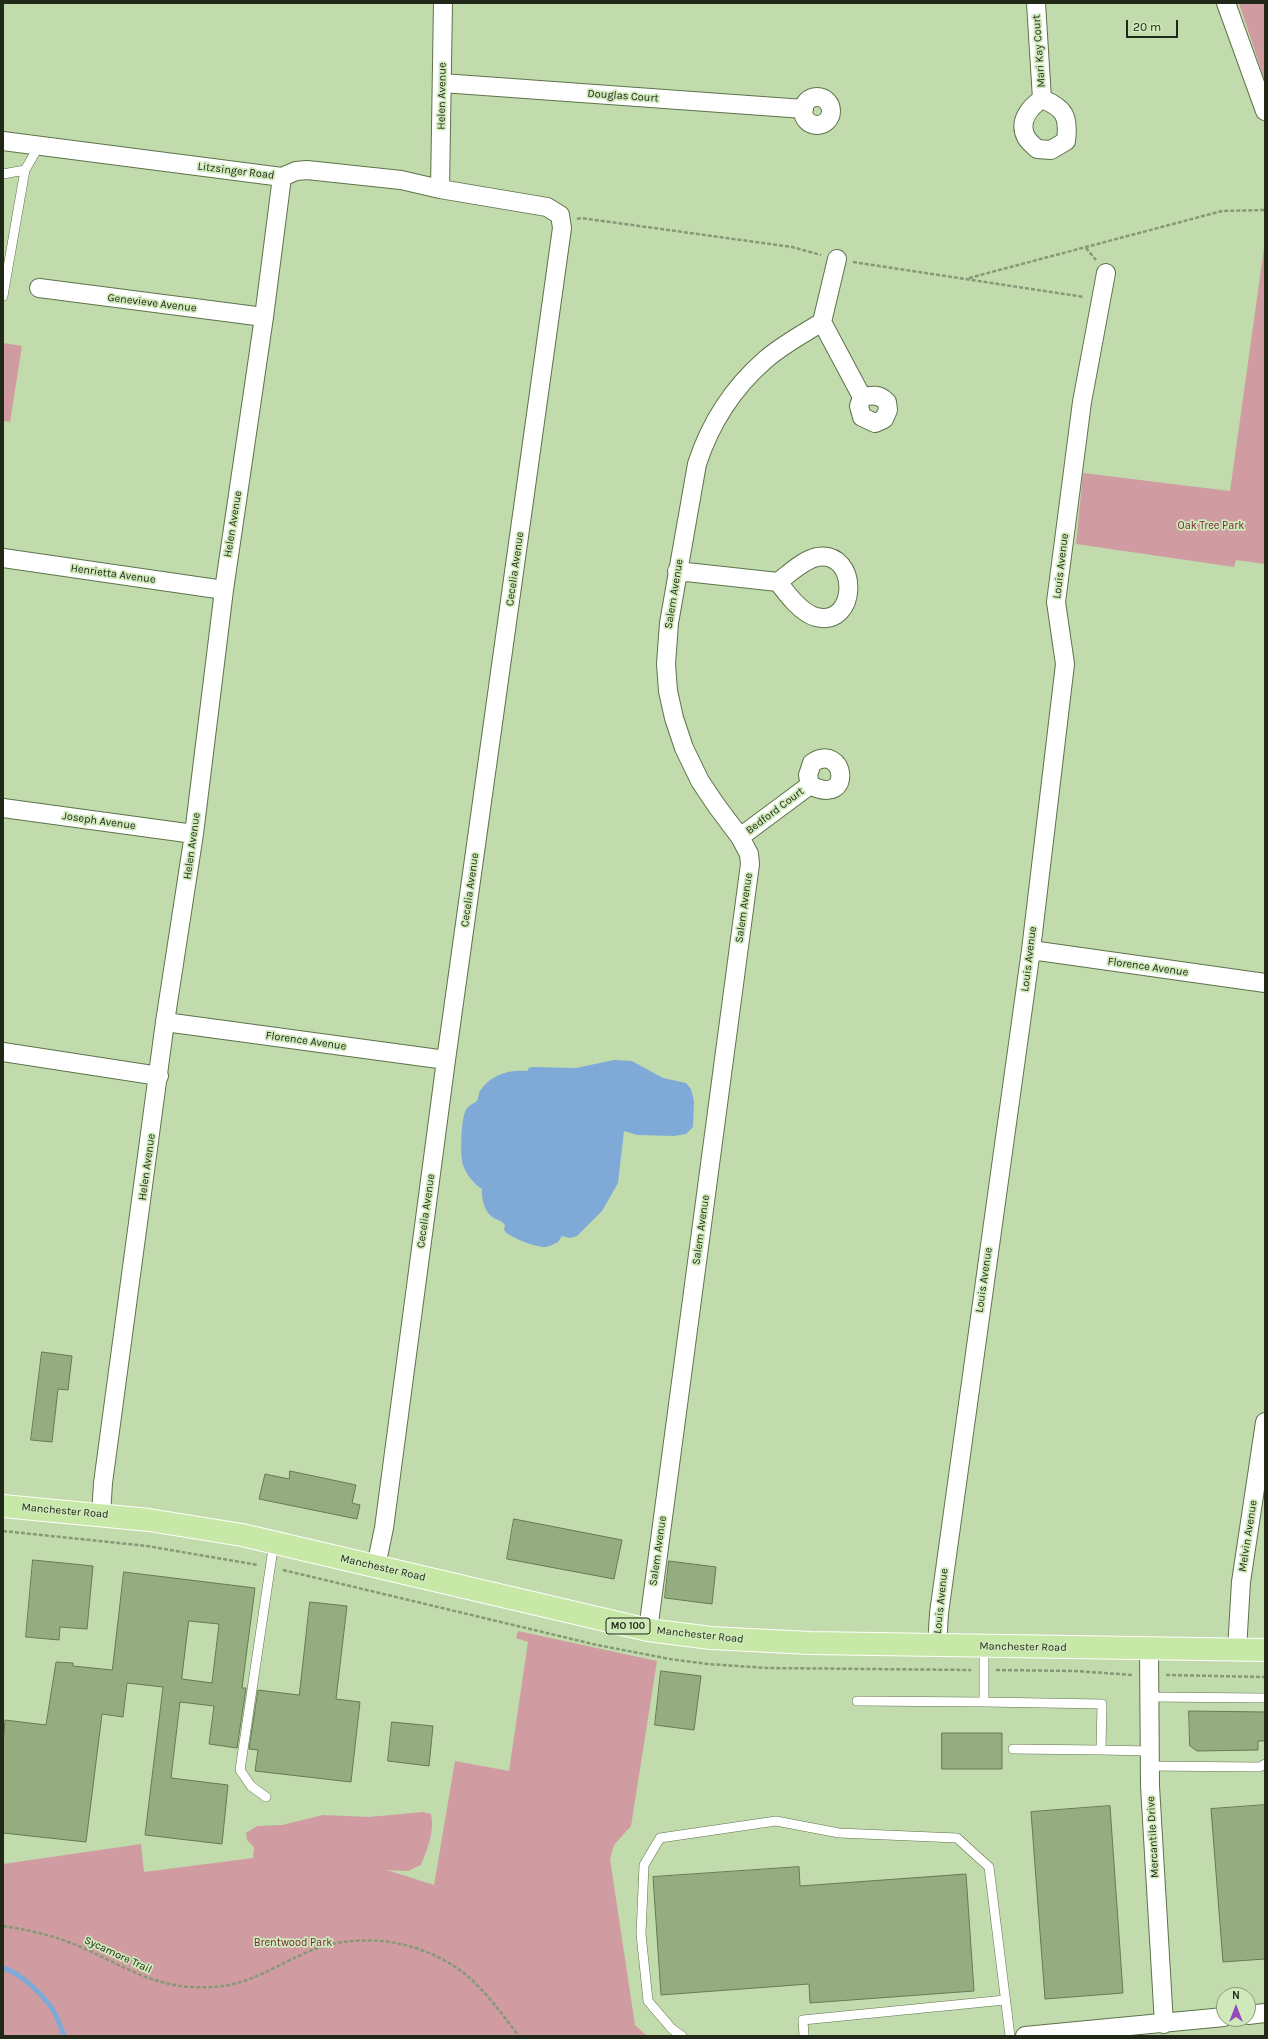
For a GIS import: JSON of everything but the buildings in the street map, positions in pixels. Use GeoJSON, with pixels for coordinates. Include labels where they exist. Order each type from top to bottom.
{"type":"FeatureCollection","features":[{"type":"Feature","properties":{"kind":"main road","name":"Manchester Road"},"geometry":{"type":"LineString","coordinates":[[3,1506],[101,1515],[197,1527],[274,1542],[648,1630],[704,1637],[753,1641],[937,1646],[1265,1650]]}},
{"type":"Feature","properties":{"kind":"street","name":"Helen Avenue"},"geometry":{"type":"LineString","coordinates":[[440,189],[443,3]]}},
{"type":"Feature","properties":{"kind":"street","name":"Mari Kay Court"},"geometry":{"type":"LineString","coordinates":[[1036,3],[1042,99]]}},
{"type":"Feature","properties":{"kind":"street"},"geometry":{"type":"LineString","coordinates":[[1226,3],[1265,111]]}},
{"type":"Feature","properties":{"kind":"street","name":"Douglas Court"},"geometry":{"type":"LineString","coordinates":[[442,83],[804,109]]}},
{"type":"Feature","properties":{"kind":"street","name":"Litzsinger Road"},"geometry":{"type":"LineString","coordinates":[[3,141],[282,177],[296,171],[307,170],[401,180],[440,189],[547,207],[561,219]]}},
{"type":"Feature","properties":{"kind":"street","name":"Helen Avenue"},"geometry":{"type":"LineString","coordinates":[[101,1515],[104,1480],[165,1022],[194,834],[224,590],[264,317],[282,177]]}},
{"type":"Feature","properties":{"kind":"street","name":"Cecelia Avenue"},"geometry":{"type":"LineString","coordinates":[[376,1566],[384,1528],[446,1060],[562,228],[561,219]]}},
{"type":"Feature","properties":{"kind":"street"},"geometry":{"type":"LineString","coordinates":[[837,259],[822,322],[862,397]]}},
{"type":"Feature","properties":{"kind":"street","name":"Louis Avenue"},"geometry":{"type":"LineString","coordinates":[[937,1646],[938,1620],[948,1538],[1031,950],[1065,664],[1056,602],[1082,402],[1099,300],[1106,273]]}},
{"type":"Feature","properties":{"kind":"street","name":"Genevieve Avenue"},"geometry":{"type":"LineString","coordinates":[[39,288],[264,317]]}},
{"type":"Feature","properties":{"kind":"street","name":"Salem Avenue"},"geometry":{"type":"LineString","coordinates":[[648,1630],[750,864],[749,854],[740,837],[700,781],[684,748],[674,718],[666,664],[669,623],[697,464],[703,445],[722,408],[750,374],[766,359],[822,322]]}},
{"type":"Feature","properties":{"kind":"street","name":"Henrietta Avenue"},"geometry":{"type":"LineString","coordinates":[[3,558],[224,590]]}},
{"type":"Feature","properties":{"kind":"street"},"geometry":{"type":"LineString","coordinates":[[677,571],[778,582]]}},
{"type":"Feature","properties":{"kind":"street","name":"Bedford Court"},"geometry":{"type":"LineString","coordinates":[[740,837],[810,785]]}},
{"type":"Feature","properties":{"kind":"street","name":"Joseph Avenue"},"geometry":{"type":"LineString","coordinates":[[3,808],[194,834]]}},
{"type":"Feature","properties":{"kind":"street","name":"Florence Avenue"},"geometry":{"type":"LineString","coordinates":[[1031,950],[1265,984]]}},
{"type":"Feature","properties":{"kind":"street","name":"Florence Avenue"},"geometry":{"type":"LineString","coordinates":[[165,1022],[446,1060]]}},
{"type":"Feature","properties":{"kind":"street"},"geometry":{"type":"LineString","coordinates":[[3,1052],[159,1076]]}},
{"type":"Feature","properties":{"kind":"street","name":"Melvin Avenue"},"geometry":{"type":"LineString","coordinates":[[1237,1650],[1241,1582],[1265,1422]]}},
{"type":"Feature","properties":{"kind":"street","name":"Mercantile Drive"},"geometry":{"type":"LineString","coordinates":[[1149,1649],[1150,1758],[1164,2024]]}},
{"type":"Feature","properties":{"kind":"street"},"geometry":{"type":"LineString","coordinates":[[1025,2036],[1216,2018]]}},
{"type":"Feature","properties":{"kind":"lane"},"geometry":{"type":"LineString","coordinates":[[3,296],[25,170],[39,146]]}},
{"type":"Feature","properties":{"kind":"lane"},"geometry":{"type":"LineString","coordinates":[[3,174],[25,170]]}},
{"type":"Feature","properties":{"kind":"lane"},"geometry":{"type":"LineString","coordinates":[[266,1796],[251,1786],[240,1770],[274,1542]]}},
{"type":"Feature","properties":{"kind":"lane"},"geometry":{"type":"LineString","coordinates":[[984,1646],[984,1702]]}},
{"type":"Feature","properties":{"kind":"lane"},"geometry":{"type":"LineString","coordinates":[[1149,1697],[1265,1698]]}},
{"type":"Feature","properties":{"kind":"lane"},"geometry":{"type":"LineString","coordinates":[[857,1701],[1102,1704],[1101,1750]]}},
{"type":"Feature","properties":{"kind":"lane"},"geometry":{"type":"LineString","coordinates":[[1013,1749],[1101,1750],[1150,1758],[1260,1766],[1265,1764]]}},
{"type":"Feature","properties":{"kind":"lane"},"geometry":{"type":"LineString","coordinates":[[682,2036],[672,2029],[648,2001],[641,1934],[644,1865],[660,1838],[776,1821],[839,1833],[957,1838],[989,1867],[1010,2036]]}},
{"type":"Feature","properties":{"kind":"lane"},"geometry":{"type":"LineString","coordinates":[[804,2036],[803,2020],[1005,2000]]}},
{"type":"Feature","properties":{"kind":"path"},"geometry":{"type":"LineString","coordinates":[[967,279],[1222,211],[1265,210]]}},
{"type":"Feature","properties":{"kind":"path"},"geometry":{"type":"LineString","coordinates":[[561,219],[581,218],[792,247],[837,259],[1099,300]]}},
{"type":"Feature","properties":{"kind":"path"},"geometry":{"type":"LineString","coordinates":[[1168,1676],[1265,1677]]}},
{"type":"Feature","properties":{"kind":"path","name":"Sycamore Trail"},"geometry":{"type":"LineString","coordinates":[[3,1926],[54,1936],[99,1955],[144,1978],[165,1984],[190,1987],[213,1988],[256,1978],[319,1947],[337,1942],[360,1940],[406,1945],[432,1955],[453,1966],[472,1980],[519,2036]]}},
{"type":"Feature","properties":{"kind":"green space"},"geometry":{"type":"Polygon","coordinates":[[[1239,3],[1265,3],[1265,81],[1239,3]]]}},
{"type":"Feature","properties":{"kind":"green space","name":"Oak Tree Park"},"geometry":{"type":"Polygon","coordinates":[[[1265,241],[1265,564],[1236,560],[1234,567],[1076,544],[1083,473],[1230,491],[1265,241]]]}},
{"type":"Feature","properties":{"kind":"green space"},"geometry":{"type":"Polygon","coordinates":[[[3,343],[22,346],[10,422],[3,421],[3,343]]]}},
{"type":"Feature","properties":{"kind":"green space","name":"Brentwood Park"},"geometry":{"type":"Polygon","coordinates":[[[518,1631],[657,1661],[631,1826],[614,1845],[610,1859],[635,2025],[647,2036],[3,2036],[3,1864],[141,1844],[144,1872],[253,1858],[254,1847],[247,1840],[246,1833],[257,1826],[282,1825],[323,1815],[369,1817],[423,1812],[431,1814],[432,1827],[430,1840],[421,1865],[408,1871],[387,1870],[434,1885],[455,1761],[509,1771],[528,1642],[516,1638],[518,1631]]]}},
{"type":"Feature","properties":{"kind":"water"},"geometry":{"type":"Polygon","coordinates":[[[614,1060],[632,1061],[663,1078],[686,1083],[691,1089],[694,1101],[693,1127],[686,1134],[674,1136],[637,1135],[624,1131],[618,1183],[602,1211],[577,1236],[570,1238],[562,1236],[558,1242],[550,1246],[542,1247],[511,1236],[504,1230],[505,1225],[486,1210],[482,1196],[482,1189],[466,1172],[463,1165],[461,1138],[466,1110],[477,1101],[479,1092],[484,1085],[500,1074],[513,1071],[527,1071],[532,1067],[576,1068],[614,1060]]]}},
{"type":"Feature","properties":{"kind":"waterway"},"geometry":{"type":"LineString","coordinates":[[3,1968],[24,1979],[43,1997],[55,2013],[64,2036]]}}]}
